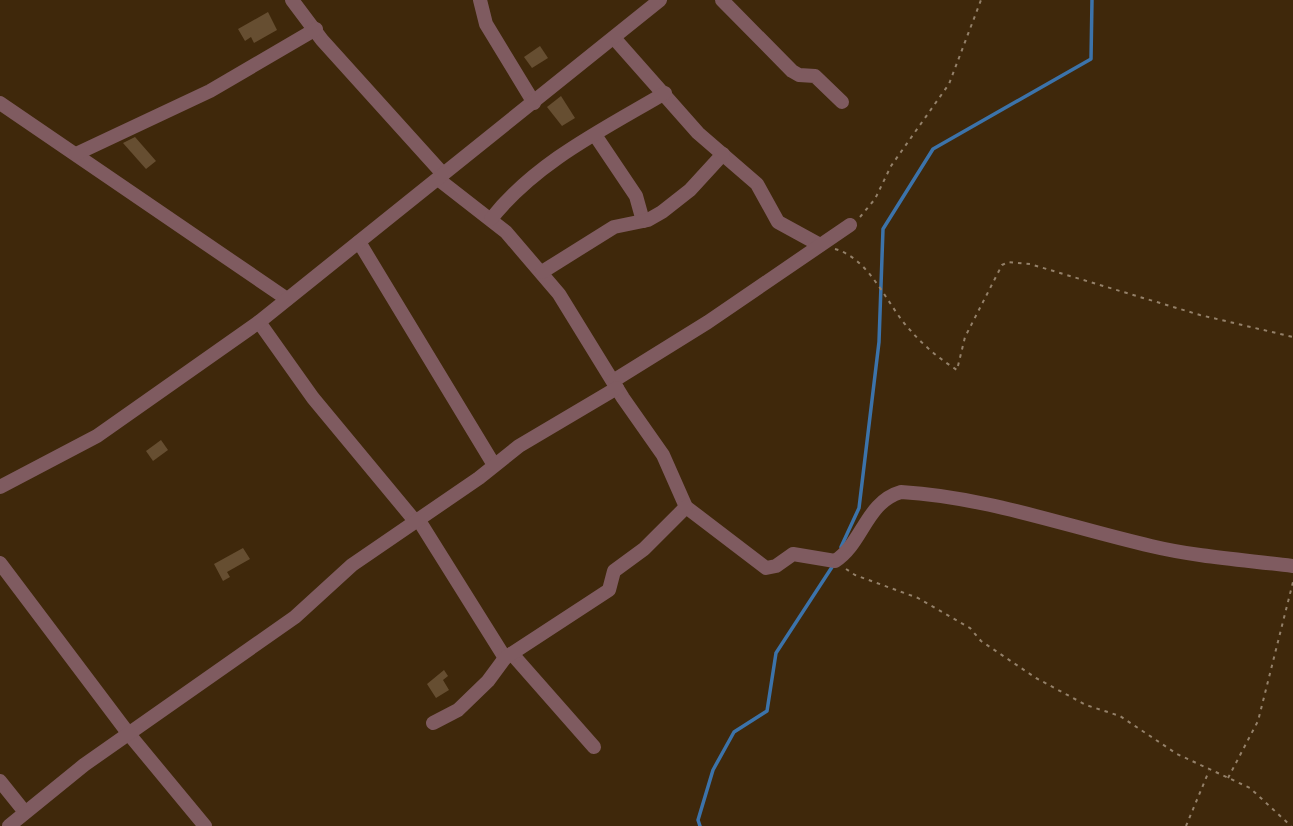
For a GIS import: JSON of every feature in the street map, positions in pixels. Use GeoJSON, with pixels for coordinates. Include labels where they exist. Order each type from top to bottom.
{"type":"FeatureCollection","features":[{"type":"Feature","properties":{"kind":"street"},"geometry":{"type":"LineString","coordinates":[[292,0],[440,176],[491,219],[542,272],[583,328],[615,384],[663,455],[686,508],[766,568],[776,566],[793,554],[835,561],[849,552],[871,513],[893,495],[901,492],[982,504],[1151,546],[1221,558],[1293,566]]}},
{"type":"Feature","properties":{"kind":"street"},"geometry":{"type":"LineString","coordinates":[[480,0],[486,24],[534,103]]}},
{"type":"Feature","properties":{"kind":"street"},"geometry":{"type":"LineString","coordinates":[[0,487],[97,436],[259,322],[660,0]]}},
{"type":"Feature","properties":{"kind":"street"},"geometry":{"type":"LineString","coordinates":[[723,0],[792,71],[799,75],[815,76],[842,102]]}},
{"type":"Feature","properties":{"kind":"street"},"geometry":{"type":"LineString","coordinates":[[76,154],[210,91],[316,29]]}},
{"type":"Feature","properties":{"kind":"street"},"geometry":{"type":"LineString","coordinates":[[614,38],[698,133],[757,184],[778,222],[820,245]]}},
{"type":"Feature","properties":{"kind":"street"},"geometry":{"type":"LineString","coordinates":[[491,219],[528,180],[665,93]]}},
{"type":"Feature","properties":{"kind":"street"},"geometry":{"type":"LineString","coordinates":[[0,103],[287,299]]}},
{"type":"Feature","properties":{"kind":"street"},"geometry":{"type":"LineString","coordinates":[[595,135],[636,196],[643,220]]}},
{"type":"Feature","properties":{"kind":"street"},"geometry":{"type":"LineString","coordinates":[[542,272],[614,227],[643,220],[674,204],[723,154]]}},
{"type":"Feature","properties":{"kind":"street"},"geometry":{"type":"LineString","coordinates":[[9,826],[24,811],[128,733],[295,617],[352,565],[850,225]]}},
{"type":"Feature","properties":{"kind":"street"},"geometry":{"type":"LineString","coordinates":[[359,242],[494,466]]}},
{"type":"Feature","properties":{"kind":"street"},"geometry":{"type":"LineString","coordinates":[[259,322],[313,398],[416,520],[509,656],[594,747]]}},
{"type":"Feature","properties":{"kind":"street"},"geometry":{"type":"LineString","coordinates":[[433,723],[458,710],[509,656],[609,590],[614,571],[644,549],[686,508]]}},
{"type":"Feature","properties":{"kind":"street"},"geometry":{"type":"LineString","coordinates":[[0,563],[128,733],[205,826]]}},
{"type":"Feature","properties":{"kind":"street"},"geometry":{"type":"LineString","coordinates":[[0,781],[24,811]]}},
{"type":"Feature","properties":{"kind":"path"},"geometry":{"type":"LineString","coordinates":[[850,225],[875,200],[891,166],[949,84],[981,0]]}},
{"type":"Feature","properties":{"kind":"path"},"geometry":{"type":"LineString","coordinates":[[820,245],[852,257],[879,287],[912,332],[957,370],[962,345],[973,319],[1002,265],[1008,262],[1039,266],[1200,315],[1293,337]]}},
{"type":"Feature","properties":{"kind":"path"},"geometry":{"type":"LineString","coordinates":[[835,561],[855,575],[918,597],[970,628],[981,642],[1037,678],[1086,705],[1121,716],[1153,739],[1260,795],[1291,826]]}},
{"type":"Feature","properties":{"kind":"path"},"geometry":{"type":"LineString","coordinates":[[1228,778],[1258,721],[1293,582]]}},
{"type":"Feature","properties":{"kind":"path"},"geometry":{"type":"LineString","coordinates":[[1186,826],[1210,770]]}},
{"type":"Feature","properties":{"kind":"building"},"geometry":{"type":"Polygon","coordinates":[[[268,12],[277,30],[254,43],[251,37],[245,41],[238,29],[268,12]]]}},
{"type":"Feature","properties":{"kind":"building"},"geometry":{"type":"Polygon","coordinates":[[[540,46],[548,58],[532,68],[524,57],[540,46]]]}},
{"type":"Feature","properties":{"kind":"building"},"geometry":{"type":"Polygon","coordinates":[[[561,96],[575,118],[562,126],[547,107],[561,96]]]}},
{"type":"Feature","properties":{"kind":"building"},"geometry":{"type":"Polygon","coordinates":[[[135,137],[156,161],[146,169],[123,143],[135,137]]]}},
{"type":"Feature","properties":{"kind":"building"},"geometry":{"type":"Polygon","coordinates":[[[161,440],[168,450],[153,461],[146,451],[161,440]]]}},
{"type":"Feature","properties":{"kind":"building"},"geometry":{"type":"Polygon","coordinates":[[[243,548],[250,559],[227,572],[230,577],[223,581],[214,564],[243,548]]]}},
{"type":"Feature","properties":{"kind":"building"},"geometry":{"type":"Polygon","coordinates":[[[444,670],[448,676],[443,680],[449,690],[436,698],[427,684],[444,670]]]}},
{"type":"Feature","properties":{"kind":"waterway"},"geometry":{"type":"LineString","coordinates":[[841,547],[859,508],[879,342],[883,229],[933,149],[1091,59],[1092,0]]}},
{"type":"Feature","properties":{"kind":"waterway"},"geometry":{"type":"LineString","coordinates":[[700,826],[698,820],[713,770],[734,732],[767,711],[776,653],[834,564]]}}]}
